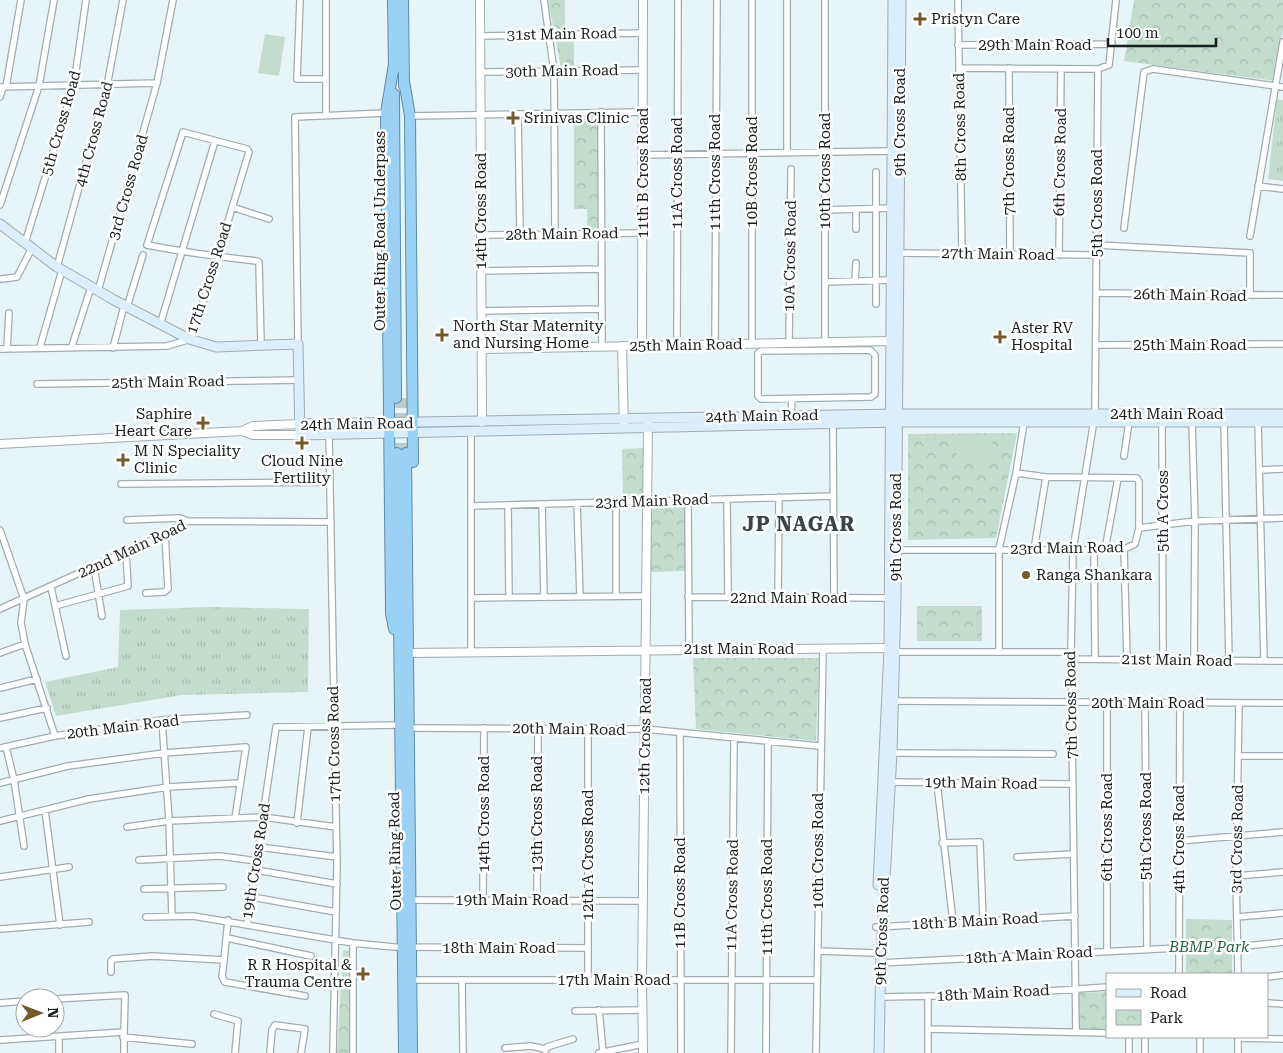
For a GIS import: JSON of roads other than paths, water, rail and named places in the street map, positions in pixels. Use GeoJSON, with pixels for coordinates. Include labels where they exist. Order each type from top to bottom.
{"type":"FeatureCollection","features":[{"type":"Feature","properties":{"kind":"highway"},"geometry":{"type":"LineString","coordinates":[[393,0],[394,64],[386,113],[391,613],[404,650]]}},
{"type":"Feature","properties":{"kind":"highway"},"geometry":{"type":"LineString","coordinates":[[404,0],[404,81],[410,116],[413,635],[404,650]]}},
{"type":"Feature","properties":{"kind":"highway","name":"Outer Ring Road Underpass"},"geometry":{"type":"LineString","coordinates":[[394,64],[400,398],[404,81]]}},
{"type":"Feature","properties":{"kind":"highway"},"geometry":{"type":"LineString","coordinates":[[401,453],[404,650]]}},
{"type":"Feature","properties":{"kind":"highway","name":"Outer Ring Road"},"geometry":{"type":"LineString","coordinates":[[404,650],[407,948],[411,980],[412,1053]]}},
{"type":"Feature","properties":{"kind":"highway","name":"Outer Ring Road"},"geometry":{"type":"LineString","coordinates":[[404,727],[410,900],[404,1053]]}},
{"type":"Feature","properties":{"kind":"main road","name":"9th Cross Road"},"geometry":{"type":"LineString","coordinates":[[879,1053],[879,927],[896,550],[890,341],[891,280],[895,253],[892,208],[896,151],[892,0]]}},
{"type":"Feature","properties":{"kind":"main road","name":"9th Cross Road"},"geometry":{"type":"LineString","coordinates":[[874,1053],[876,953],[890,782],[888,753],[893,701],[889,598],[896,151],[901,0]]}},
{"type":"Feature","properties":{"kind":"main road"},"geometry":{"type":"LineString","coordinates":[[2,228],[60,268],[95,289],[191,340],[216,347],[298,344],[300,435]]}},
{"type":"Feature","properties":{"kind":"main road","name":"24th Main Road"},"geometry":{"type":"LineString","coordinates":[[648,423],[832,424],[893,418],[1094,418],[1283,414]]}},
{"type":"Feature","properties":{"kind":"main road","name":"24th Main Road"},"geometry":{"type":"LineString","coordinates":[[300,424],[472,432],[791,416],[1024,422],[1094,418],[1129,422],[1283,422]]}},
{"type":"Feature","properties":{"kind":"main road","name":"24th Main Road"},"geometry":{"type":"LineString","coordinates":[[412,428],[482,422],[624,424]]}},
{"type":"Feature","properties":{"kind":"main road","name":"24th Main Road"},"geometry":{"type":"LineString","coordinates":[[300,435],[389,428]]}},
{"type":"Feature","properties":{"kind":"street"},"geometry":{"type":"LineString","coordinates":[[0,97],[21,0]]}},
{"type":"Feature","properties":{"kind":"street"},"geometry":{"type":"LineString","coordinates":[[0,205],[39,86],[54,0]]}},
{"type":"Feature","properties":{"kind":"street","name":"5th Cross Road"},"geometry":{"type":"LineString","coordinates":[[2,279],[17,277],[28,246],[74,84],[86,0]]}},
{"type":"Feature","properties":{"kind":"street","name":"4th Cross Road"},"geometry":{"type":"LineString","coordinates":[[40,347],[107,86],[123,0]]}},
{"type":"Feature","properties":{"kind":"street","name":"3rd Cross Road"},"geometry":{"type":"LineString","coordinates":[[72,346],[95,289],[157,83],[172,0]]}},
{"type":"Feature","properties":{"kind":"street"},"geometry":{"type":"LineString","coordinates":[[300,0],[297,79],[326,79]]}},
{"type":"Feature","properties":{"kind":"street"},"geometry":{"type":"LineString","coordinates":[[326,0],[326,115]]}},
{"type":"Feature","properties":{"kind":"street","name":"14th Cross Road"},"geometry":{"type":"LineString","coordinates":[[480,0],[482,422]]}},
{"type":"Feature","properties":{"kind":"street"},"geometry":{"type":"LineString","coordinates":[[544,0],[554,71],[555,234]]}},
{"type":"Feature","properties":{"kind":"street","name":"11th B Cross Road"},"geometry":{"type":"LineString","coordinates":[[642,346],[644,0]]}},
{"type":"Feature","properties":{"kind":"street","name":"11A Cross Road"},"geometry":{"type":"LineString","coordinates":[[677,345],[676,155],[678,0]]}},
{"type":"Feature","properties":{"kind":"street","name":"11th Cross Road"},"geometry":{"type":"LineString","coordinates":[[715,344],[717,0]]}},
{"type":"Feature","properties":{"kind":"street","name":"10B Cross Road"},"geometry":{"type":"LineString","coordinates":[[752,0],[752,344]]}},
{"type":"Feature","properties":{"kind":"street"},"geometry":{"type":"LineString","coordinates":[[787,0],[787,153]]}},
{"type":"Feature","properties":{"kind":"street","name":"10th Cross Road"},"geometry":{"type":"LineString","coordinates":[[825,0],[825,342]]}},
{"type":"Feature","properties":{"kind":"street","name":"8th Cross Road"},"geometry":{"type":"LineString","coordinates":[[958,0],[962,254]]}},
{"type":"Feature","properties":{"kind":"street"},"geometry":{"type":"LineString","coordinates":[[959,68],[1098,70],[1109,65],[1116,0]]}},
{"type":"Feature","properties":{"kind":"street","name":"31st Main Road"},"geometry":{"type":"LineString","coordinates":[[480,36],[643,33]]}},
{"type":"Feature","properties":{"kind":"street"},"geometry":{"type":"LineString","coordinates":[[1250,236],[1283,42]]}},
{"type":"Feature","properties":{"kind":"street","name":"29th Main Road"},"geometry":{"type":"LineString","coordinates":[[958,45],[1112,44]]}},
{"type":"Feature","properties":{"kind":"street","name":"7th Cross Road"},"geometry":{"type":"LineString","coordinates":[[1009,68],[1010,254]]}},
{"type":"Feature","properties":{"kind":"street","name":"6th Cross Road"},"geometry":{"type":"LineString","coordinates":[[1059,255],[1061,69]]}},
{"type":"Feature","properties":{"kind":"street"},"geometry":{"type":"LineString","coordinates":[[1124,228],[1144,72],[1153,69],[1283,87]]}},
{"type":"Feature","properties":{"kind":"street","name":"30th Main Road"},"geometry":{"type":"LineString","coordinates":[[481,72],[643,70]]}},
{"type":"Feature","properties":{"kind":"street","name":"5th Cross Road"},"geometry":{"type":"LineString","coordinates":[[1094,418],[1097,294],[1098,70]]}},
{"type":"Feature","properties":{"kind":"street"},"geometry":{"type":"LineString","coordinates":[[3,87],[74,84],[107,86],[157,83]]}},
{"type":"Feature","properties":{"kind":"street"},"geometry":{"type":"LineString","coordinates":[[601,112],[602,347]]}},
{"type":"Feature","properties":{"kind":"street"},"geometry":{"type":"LineString","coordinates":[[410,116],[643,112]]}},
{"type":"Feature","properties":{"kind":"street"},"geometry":{"type":"LineString","coordinates":[[298,344],[295,117],[386,113]]}},
{"type":"Feature","properties":{"kind":"street"},"geometry":{"type":"LineString","coordinates":[[518,114],[520,234]]}},
{"type":"Feature","properties":{"kind":"street"},"geometry":{"type":"LineString","coordinates":[[160,325],[182,252],[215,141],[183,132],[181,133],[146,245],[182,252],[257,262],[260,264],[261,345]]}},
{"type":"Feature","properties":{"kind":"street","name":"17th Cross Road"},"geometry":{"type":"LineString","coordinates":[[0,349],[72,346],[113,348],[167,346],[191,340],[248,150],[215,141]]}},
{"type":"Feature","properties":{"kind":"street"},"geometry":{"type":"LineString","coordinates":[[643,155],[896,151]]}},
{"type":"Feature","properties":{"kind":"street","name":"10A Cross Road"},"geometry":{"type":"LineString","coordinates":[[789,343],[791,169]]}},
{"type":"Feature","properties":{"kind":"street"},"geometry":{"type":"LineString","coordinates":[[876,172],[876,304]]}},
{"type":"Feature","properties":{"kind":"street"},"geometry":{"type":"LineString","coordinates":[[1258,186],[1283,189]]}},
{"type":"Feature","properties":{"kind":"street"},"geometry":{"type":"LineString","coordinates":[[232,208],[268,218]]}},
{"type":"Feature","properties":{"kind":"street"},"geometry":{"type":"LineString","coordinates":[[825,210],[892,208]]}},
{"type":"Feature","properties":{"kind":"street"},"geometry":{"type":"LineString","coordinates":[[856,210],[856,229]]}},
{"type":"Feature","properties":{"kind":"street","name":"28th Main Road"},"geometry":{"type":"LineString","coordinates":[[481,235],[642,233]]}},
{"type":"Feature","properties":{"kind":"street"},"geometry":{"type":"LineString","coordinates":[[1097,245],[1250,253],[1250,295]]}},
{"type":"Feature","properties":{"kind":"street","name":"27th Main Road"},"geometry":{"type":"LineString","coordinates":[[895,253],[1097,255]]}},
{"type":"Feature","properties":{"kind":"street"},"geometry":{"type":"LineString","coordinates":[[113,348],[143,255]]}},
{"type":"Feature","properties":{"kind":"street"},"geometry":{"type":"LineString","coordinates":[[855,281],[856,263]]}},
{"type":"Feature","properties":{"kind":"street"},"geometry":{"type":"LineString","coordinates":[[481,271],[602,269]]}},
{"type":"Feature","properties":{"kind":"street"},"geometry":{"type":"LineString","coordinates":[[826,282],[891,280]]}},
{"type":"Feature","properties":{"kind":"street","name":"26th Main Road"},"geometry":{"type":"LineString","coordinates":[[1097,294],[1283,295]]}},
{"type":"Feature","properties":{"kind":"street"},"geometry":{"type":"LineString","coordinates":[[481,311],[602,309]]}},
{"type":"Feature","properties":{"kind":"street"},"geometry":{"type":"LineString","coordinates":[[7,349],[9,313]]}},
{"type":"Feature","properties":{"kind":"street","name":"25th Main Road"},"geometry":{"type":"LineString","coordinates":[[482,349],[890,341]]}},
{"type":"Feature","properties":{"kind":"street"},"geometry":{"type":"LineString","coordinates":[[836,342],[836,350]]}},
{"type":"Feature","properties":{"kind":"street","name":"25th Main Road"},"geometry":{"type":"LineString","coordinates":[[1096,345],[1283,344]]}},
{"type":"Feature","properties":{"kind":"street"},"geometry":{"type":"LineString","coordinates":[[622,346],[624,424]]}},
{"type":"Feature","properties":{"kind":"street"},"geometry":{"type":"LineString","coordinates":[[836,350],[873,352],[874,396],[792,399],[759,398],[759,351],[836,350]]}},
{"type":"Feature","properties":{"kind":"street","name":"25th Main Road"},"geometry":{"type":"LineString","coordinates":[[37,384],[299,380]]}},
{"type":"Feature","properties":{"kind":"street"},"geometry":{"type":"LineString","coordinates":[[791,416],[792,399]]}},
{"type":"Feature","properties":{"kind":"street","name":"7th Cross Road"},"geometry":{"type":"LineString","coordinates":[[1076,1032],[1071,702],[1073,550],[1094,418]]}},
{"type":"Feature","properties":{"kind":"street"},"geometry":{"type":"LineString","coordinates":[[999,652],[999,549],[1016,473],[1024,422]]}},
{"type":"Feature","properties":{"kind":"street"},"geometry":{"type":"LineString","coordinates":[[1124,456],[1129,422]]}},
{"type":"Feature","properties":{"kind":"street","name":"5th A Cross"},"geometry":{"type":"LineString","coordinates":[[1162,422],[1164,523],[1163,660]]}},
{"type":"Feature","properties":{"kind":"street"},"geometry":{"type":"LineString","coordinates":[[1192,422],[1196,521],[1194,660]]}},
{"type":"Feature","properties":{"kind":"street"},"geometry":{"type":"LineString","coordinates":[[1224,422],[1229,660]]}},
{"type":"Feature","properties":{"kind":"street"},"geometry":{"type":"LineString","coordinates":[[1258,422],[1264,661]]}},
{"type":"Feature","properties":{"kind":"street","name":"12th Cross Road"},"geometry":{"type":"LineString","coordinates":[[643,1053],[642,980],[648,423]]}},
{"type":"Feature","properties":{"kind":"street","name":"24th Main Road"},"geometry":{"type":"LineString","coordinates":[[242,432],[253,426],[300,424]]}},
{"type":"Feature","properties":{"kind":"street"},"geometry":{"type":"LineString","coordinates":[[832,424],[834,598]]}},
{"type":"Feature","properties":{"kind":"street","name":"24th Main Road"},"geometry":{"type":"LineString","coordinates":[[0,444],[242,432],[253,435],[300,435]]}},
{"type":"Feature","properties":{"kind":"street"},"geometry":{"type":"LineString","coordinates":[[471,652],[472,432]]}},
{"type":"Feature","properties":{"kind":"street","name":"17th Cross Road"},"geometry":{"type":"LineString","coordinates":[[330,434],[337,857],[332,1053]]}},
{"type":"Feature","properties":{"kind":"street"},"geometry":{"type":"LineString","coordinates":[[1260,470],[1283,469]]}},
{"type":"Feature","properties":{"kind":"street"},"geometry":{"type":"LineString","coordinates":[[1016,473],[1085,479],[1137,478],[1139,482],[1139,528]]}},
{"type":"Feature","properties":{"kind":"street"},"geometry":{"type":"LineString","coordinates":[[1034,550],[1046,477]]}},
{"type":"Feature","properties":{"kind":"street"},"geometry":{"type":"LineString","coordinates":[[1105,550],[1118,478]]}},
{"type":"Feature","properties":{"kind":"street"},"geometry":{"type":"LineString","coordinates":[[121,484],[330,482]]}},
{"type":"Feature","properties":{"kind":"street","name":"23rd Main Road"},"geometry":{"type":"LineString","coordinates":[[472,506],[833,496]]}},
{"type":"Feature","properties":{"kind":"street"},"geometry":{"type":"LineString","coordinates":[[778,598],[779,497]]}},
{"type":"Feature","properties":{"kind":"street"},"geometry":{"type":"LineString","coordinates":[[727,499],[728,597]]}},
{"type":"Feature","properties":{"kind":"street"},"geometry":{"type":"LineString","coordinates":[[688,500],[689,649]]}},
{"type":"Feature","properties":{"kind":"street"},"geometry":{"type":"LineString","coordinates":[[616,502],[616,596]]}},
{"type":"Feature","properties":{"kind":"street"},"geometry":{"type":"LineString","coordinates":[[577,503],[580,596]]}},
{"type":"Feature","properties":{"kind":"street"},"geometry":{"type":"LineString","coordinates":[[542,504],[544,597]]}},
{"type":"Feature","properties":{"kind":"street"},"geometry":{"type":"LineString","coordinates":[[508,505],[509,597]]}},
{"type":"Feature","properties":{"kind":"street"},"geometry":{"type":"LineString","coordinates":[[127,520],[180,518],[188,521]]}},
{"type":"Feature","properties":{"kind":"street","name":"23rd Main Road"},"geometry":{"type":"LineString","coordinates":[[896,550],[1105,550],[1124,548],[1135,544],[1139,528],[1164,523],[1283,518]]}},
{"type":"Feature","properties":{"kind":"street","name":"22nd Main Road"},"geometry":{"type":"LineString","coordinates":[[0,609],[165,534],[188,521],[331,522]]}},
{"type":"Feature","properties":{"kind":"street"},"geometry":{"type":"LineString","coordinates":[[0,530],[24,599],[21,623],[25,644],[55,736]]}},
{"type":"Feature","properties":{"kind":"street"},"geometry":{"type":"LineString","coordinates":[[146,592],[164,592],[168,589],[165,534]]}},
{"type":"Feature","properties":{"kind":"street"},"geometry":{"type":"LineString","coordinates":[[1124,548],[1127,659]]}},
{"type":"Feature","properties":{"kind":"street"},"geometry":{"type":"LineString","coordinates":[[1094,549],[1095,659]]}},
{"type":"Feature","properties":{"kind":"street"},"geometry":{"type":"LineString","coordinates":[[0,553],[7,552]]}},
{"type":"Feature","properties":{"kind":"street"},"geometry":{"type":"LineString","coordinates":[[55,606],[128,586],[126,552]]}},
{"type":"Feature","properties":{"kind":"street"},"geometry":{"type":"LineString","coordinates":[[94,567],[102,616]]}},
{"type":"Feature","properties":{"kind":"street"},"geometry":{"type":"LineString","coordinates":[[51,587],[66,656]]}},
{"type":"Feature","properties":{"kind":"street"},"geometry":{"type":"LineString","coordinates":[[472,598],[647,596]]}},
{"type":"Feature","properties":{"kind":"street","name":"22nd Main Road"},"geometry":{"type":"LineString","coordinates":[[688,597],[889,598]]}},
{"type":"Feature","properties":{"kind":"street"},"geometry":{"type":"LineString","coordinates":[[0,653],[25,644]]}},
{"type":"Feature","properties":{"kind":"street","name":"10th Cross Road"},"geometry":{"type":"LineString","coordinates":[[816,1053],[819,746],[822,649]]}},
{"type":"Feature","properties":{"kind":"street","name":"21st Main Road"},"geometry":{"type":"LineString","coordinates":[[404,650],[471,652],[892,649],[1071,652]]}},
{"type":"Feature","properties":{"kind":"street","name":"21st Main Road"},"geometry":{"type":"LineString","coordinates":[[1071,659],[1283,661]]}},
{"type":"Feature","properties":{"kind":"street"},"geometry":{"type":"LineString","coordinates":[[0,688],[37,679]]}},
{"type":"Feature","properties":{"kind":"street","name":"20th Main Road"},"geometry":{"type":"LineString","coordinates":[[893,701],[1283,703]]}},
{"type":"Feature","properties":{"kind":"street","name":"6th Cross Road"},"geometry":{"type":"LineString","coordinates":[[1106,702],[1107,951]]}},
{"type":"Feature","properties":{"kind":"street","name":"5th Cross Road"},"geometry":{"type":"LineString","coordinates":[[1145,703],[1147,950]]}},
{"type":"Feature","properties":{"kind":"street","name":"4th Cross Road"},"geometry":{"type":"LineString","coordinates":[[1179,973],[1180,703]]}},
{"type":"Feature","properties":{"kind":"street","name":"3rd Cross Road"},"geometry":{"type":"LineString","coordinates":[[1238,973],[1236,876],[1239,703]]}},
{"type":"Feature","properties":{"kind":"street"},"geometry":{"type":"LineString","coordinates":[[0,718],[47,708]]}},
{"type":"Feature","properties":{"kind":"street","name":"20th Main Road"},"geometry":{"type":"LineString","coordinates":[[3,748],[55,736],[162,720],[247,715]]}},
{"type":"Feature","properties":{"kind":"street"},"geometry":{"type":"LineString","coordinates":[[162,720],[168,787],[172,916]]}},
{"type":"Feature","properties":{"kind":"street","name":"20th Main Road"},"geometry":{"type":"LineString","coordinates":[[276,727],[645,729],[819,746]]}},
{"type":"Feature","properties":{"kind":"street","name":"19th Cross Road"},"geometry":{"type":"LineString","coordinates":[[146,917],[172,916],[228,920],[247,925],[276,727]]}},
{"type":"Feature","properties":{"kind":"street"},"geometry":{"type":"LineString","coordinates":[[297,823],[308,727]]}},
{"type":"Feature","properties":{"kind":"street","name":"14th Cross Road"},"geometry":{"type":"LineString","coordinates":[[483,900],[484,728]]}},
{"type":"Feature","properties":{"kind":"street","name":"13th Cross Road"},"geometry":{"type":"LineString","coordinates":[[537,900],[538,728]]}},
{"type":"Feature","properties":{"kind":"street","name":"12th A Cross Road"},"geometry":{"type":"LineString","coordinates":[[588,729],[588,980]]}},
{"type":"Feature","properties":{"kind":"street","name":"11B Cross Road"},"geometry":{"type":"LineString","coordinates":[[680,733],[681,1053]]}},
{"type":"Feature","properties":{"kind":"street","name":"11A Cross Road"},"geometry":{"type":"LineString","coordinates":[[731,1053],[734,738]]}},
{"type":"Feature","properties":{"kind":"street","name":"11th Cross Road"},"geometry":{"type":"LineString","coordinates":[[766,1053],[768,741]]}},
{"type":"Feature","properties":{"kind":"street"},"geometry":{"type":"LineString","coordinates":[[0,783],[68,766],[164,753],[246,747],[234,818]]}},
{"type":"Feature","properties":{"kind":"street"},"geometry":{"type":"LineString","coordinates":[[3,748],[14,780],[24,846]]}},
{"type":"Feature","properties":{"kind":"street"},"geometry":{"type":"LineString","coordinates":[[888,753],[1052,754]]}},
{"type":"Feature","properties":{"kind":"street"},"geometry":{"type":"LineString","coordinates":[[1238,756],[1283,756]]}},
{"type":"Feature","properties":{"kind":"street","name":"19th Main Road"},"geometry":{"type":"LineString","coordinates":[[890,782],[1072,784]]}},
{"type":"Feature","properties":{"kind":"street"},"geometry":{"type":"LineString","coordinates":[[0,821],[89,799],[168,787],[240,783]]}},
{"type":"Feature","properties":{"kind":"street"},"geometry":{"type":"LineString","coordinates":[[937,783],[942,844],[953,922]]}},
{"type":"Feature","properties":{"kind":"street"},"geometry":{"type":"LineString","coordinates":[[45,810],[60,925]]}},
{"type":"Feature","properties":{"kind":"street"},"geometry":{"type":"LineString","coordinates":[[127,827],[169,822],[263,818],[336,827]]}},
{"type":"Feature","properties":{"kind":"street"},"geometry":{"type":"LineString","coordinates":[[1179,841],[1237,838],[1283,832]]}},
{"type":"Feature","properties":{"kind":"street"},"geometry":{"type":"LineString","coordinates":[[942,844],[980,842],[983,920]]}},
{"type":"Feature","properties":{"kind":"street"},"geometry":{"type":"LineString","coordinates":[[259,847],[337,857]]}},
{"type":"Feature","properties":{"kind":"street"},"geometry":{"type":"LineString","coordinates":[[1017,857],[1074,854]]}},
{"type":"Feature","properties":{"kind":"street"},"geometry":{"type":"LineString","coordinates":[[139,860],[220,856],[257,860]]}},
{"type":"Feature","properties":{"kind":"street"},"geometry":{"type":"LineString","coordinates":[[0,877],[69,867]]}},
{"type":"Feature","properties":{"kind":"street"},"geometry":{"type":"LineString","coordinates":[[256,870],[337,884]]}},
{"type":"Feature","properties":{"kind":"street"},"geometry":{"type":"LineString","coordinates":[[1236,876],[1283,872]]}},
{"type":"Feature","properties":{"kind":"street"},"geometry":{"type":"LineString","coordinates":[[144,889],[223,887]]}},
{"type":"Feature","properties":{"kind":"street"},"geometry":{"type":"LineString","coordinates":[[252,897],[336,912]]}},
{"type":"Feature","properties":{"kind":"street","name":"19th Main Road"},"geometry":{"type":"LineString","coordinates":[[410,900],[643,901]]}},
{"type":"Feature","properties":{"kind":"street"},"geometry":{"type":"LineString","coordinates":[[1237,917],[1283,913]]}},
{"type":"Feature","properties":{"kind":"street","name":"18th B Main Road"},"geometry":{"type":"LineString","coordinates":[[879,927],[1075,916]]}},
{"type":"Feature","properties":{"kind":"street"},"geometry":{"type":"LineString","coordinates":[[228,920],[222,977],[225,982],[305,996]]}},
{"type":"Feature","properties":{"kind":"street"},"geometry":{"type":"LineString","coordinates":[[0,928],[89,922]]}},
{"type":"Feature","properties":{"kind":"street","name":"18th Main Road"},"geometry":{"type":"LineString","coordinates":[[247,925],[353,943],[407,948],[588,948]]}},
{"type":"Feature","properties":{"kind":"street"},"geometry":{"type":"LineString","coordinates":[[227,938],[311,956]]}},
{"type":"Feature","properties":{"kind":"street"},"geometry":{"type":"LineString","coordinates":[[1237,947],[1283,942]]}},
{"type":"Feature","properties":{"kind":"street"},"geometry":{"type":"LineString","coordinates":[[353,943],[353,1053]]}},
{"type":"Feature","properties":{"kind":"street","name":"18th A Main Road"},"geometry":{"type":"LineString","coordinates":[[880,963],[1178,948]]}},
{"type":"Feature","properties":{"kind":"street"},"geometry":{"type":"LineString","coordinates":[[818,951],[876,953]]}},
{"type":"Feature","properties":{"kind":"street"},"geometry":{"type":"LineString","coordinates":[[111,972],[111,961],[113,959],[152,956],[224,960]]}},
{"type":"Feature","properties":{"kind":"street"},"geometry":{"type":"LineString","coordinates":[[1268,977],[1283,975]]}},
{"type":"Feature","properties":{"kind":"street","name":"17th Main Road"},"geometry":{"type":"LineString","coordinates":[[411,980],[817,980]]}},
{"type":"Feature","properties":{"kind":"street"},"geometry":{"type":"LineString","coordinates":[[462,980],[463,1053]]}},
{"type":"Feature","properties":{"kind":"street","name":"18th Main Road"},"geometry":{"type":"LineString","coordinates":[[880,997],[992,995],[1106,987]]}},
{"type":"Feature","properties":{"kind":"street"},"geometry":{"type":"LineString","coordinates":[[65,998],[125,995],[124,1053]]}},
{"type":"Feature","properties":{"kind":"street"},"geometry":{"type":"LineString","coordinates":[[928,996],[928,1053]]}},
{"type":"Feature","properties":{"kind":"street"},"geometry":{"type":"LineString","coordinates":[[0,1003],[15,1002]]}},
{"type":"Feature","properties":{"kind":"street"},"geometry":{"type":"LineString","coordinates":[[1268,1003],[1283,1004]]}},
{"type":"Feature","properties":{"kind":"street"},"geometry":{"type":"LineString","coordinates":[[599,1010],[601,1052],[643,1044]]}},
{"type":"Feature","properties":{"kind":"street"},"geometry":{"type":"LineString","coordinates":[[575,1011],[643,1010]]}},
{"type":"Feature","properties":{"kind":"street"},"geometry":{"type":"LineString","coordinates":[[214,1014],[238,1021],[234,1053]]}},
{"type":"Feature","properties":{"kind":"street"},"geometry":{"type":"LineString","coordinates":[[270,1053],[272,1027],[305,1030],[301,1053]]}},
{"type":"Feature","properties":{"kind":"street"},"geometry":{"type":"LineString","coordinates":[[928,1029],[1106,1033]]}},
{"type":"Feature","properties":{"kind":"street"},"geometry":{"type":"LineString","coordinates":[[65,1038],[123,1035],[192,1044]]}},
{"type":"Feature","properties":{"kind":"street"},"geometry":{"type":"LineString","coordinates":[[0,1040],[59,1038],[59,1053]]}},
{"type":"Feature","properties":{"kind":"street"},"geometry":{"type":"LineString","coordinates":[[1129,1038],[1129,1053]]}},
{"type":"Feature","properties":{"kind":"street"},"geometry":{"type":"LineString","coordinates":[[1144,1038],[1145,1053]]}},
{"type":"Feature","properties":{"kind":"street"},"geometry":{"type":"LineString","coordinates":[[1200,1038],[1200,1053]]}},
{"type":"Feature","properties":{"kind":"street"},"geometry":{"type":"LineString","coordinates":[[1238,1053],[1238,1038],[1283,1039]]}},
{"type":"Feature","properties":{"kind":"street"},"geometry":{"type":"LineString","coordinates":[[505,1048],[531,1046],[545,1051],[573,1039]]}},
{"type":"Feature","properties":{"kind":"tunnel"},"geometry":{"type":"LineString","coordinates":[[396,398],[397,453]]}},
{"type":"Feature","properties":{"kind":"tunnel"},"geometry":{"type":"LineString","coordinates":[[405,398],[406,453]]}},
{"type":"Feature","properties":{"kind":"place","name":"Pristyn Care"},"geometry":{"type":"Point","coordinates":[920,19]}},
{"type":"Feature","properties":{"kind":"place","name":"Srinivas Clinic"},"geometry":{"type":"Point","coordinates":[513,118]}},
{"type":"Feature","properties":{"kind":"place","name":"North Star Maternity and Nursing Home"},"geometry":{"type":"Point","coordinates":[442,335]}},
{"type":"Feature","properties":{"kind":"place","name":"Aster RV Hospital"},"geometry":{"type":"Point","coordinates":[1000,337]}},
{"type":"Feature","properties":{"kind":"place","name":"Saphire Heart Care"},"geometry":{"type":"Point","coordinates":[203,423]}},
{"type":"Feature","properties":{"kind":"place","name":"Cloud Nine Fertility"},"geometry":{"type":"Point","coordinates":[302,443]}},
{"type":"Feature","properties":{"kind":"place","name":"M N Speciality Clinic"},"geometry":{"type":"Point","coordinates":[123,460]}},
{"type":"Feature","properties":{"kind":"place","name":"Ranga Shankara"},"geometry":{"type":"Point","coordinates":[1026,575]}},
{"type":"Feature","properties":{"kind":"place","name":"R R Hospital & Trauma Centre"},"geometry":{"type":"Point","coordinates":[363,974]}},
{"type":"Feature","properties":{"kind":"district","name":"JP NAGAR"},"geometry":{"type":"Point","coordinates":[799,524]}},
{"type":"Feature","properties":{"kind":"park label","name":"BBMP Park"},"geometry":{"type":"Point","coordinates":[1209,947]}}]}
